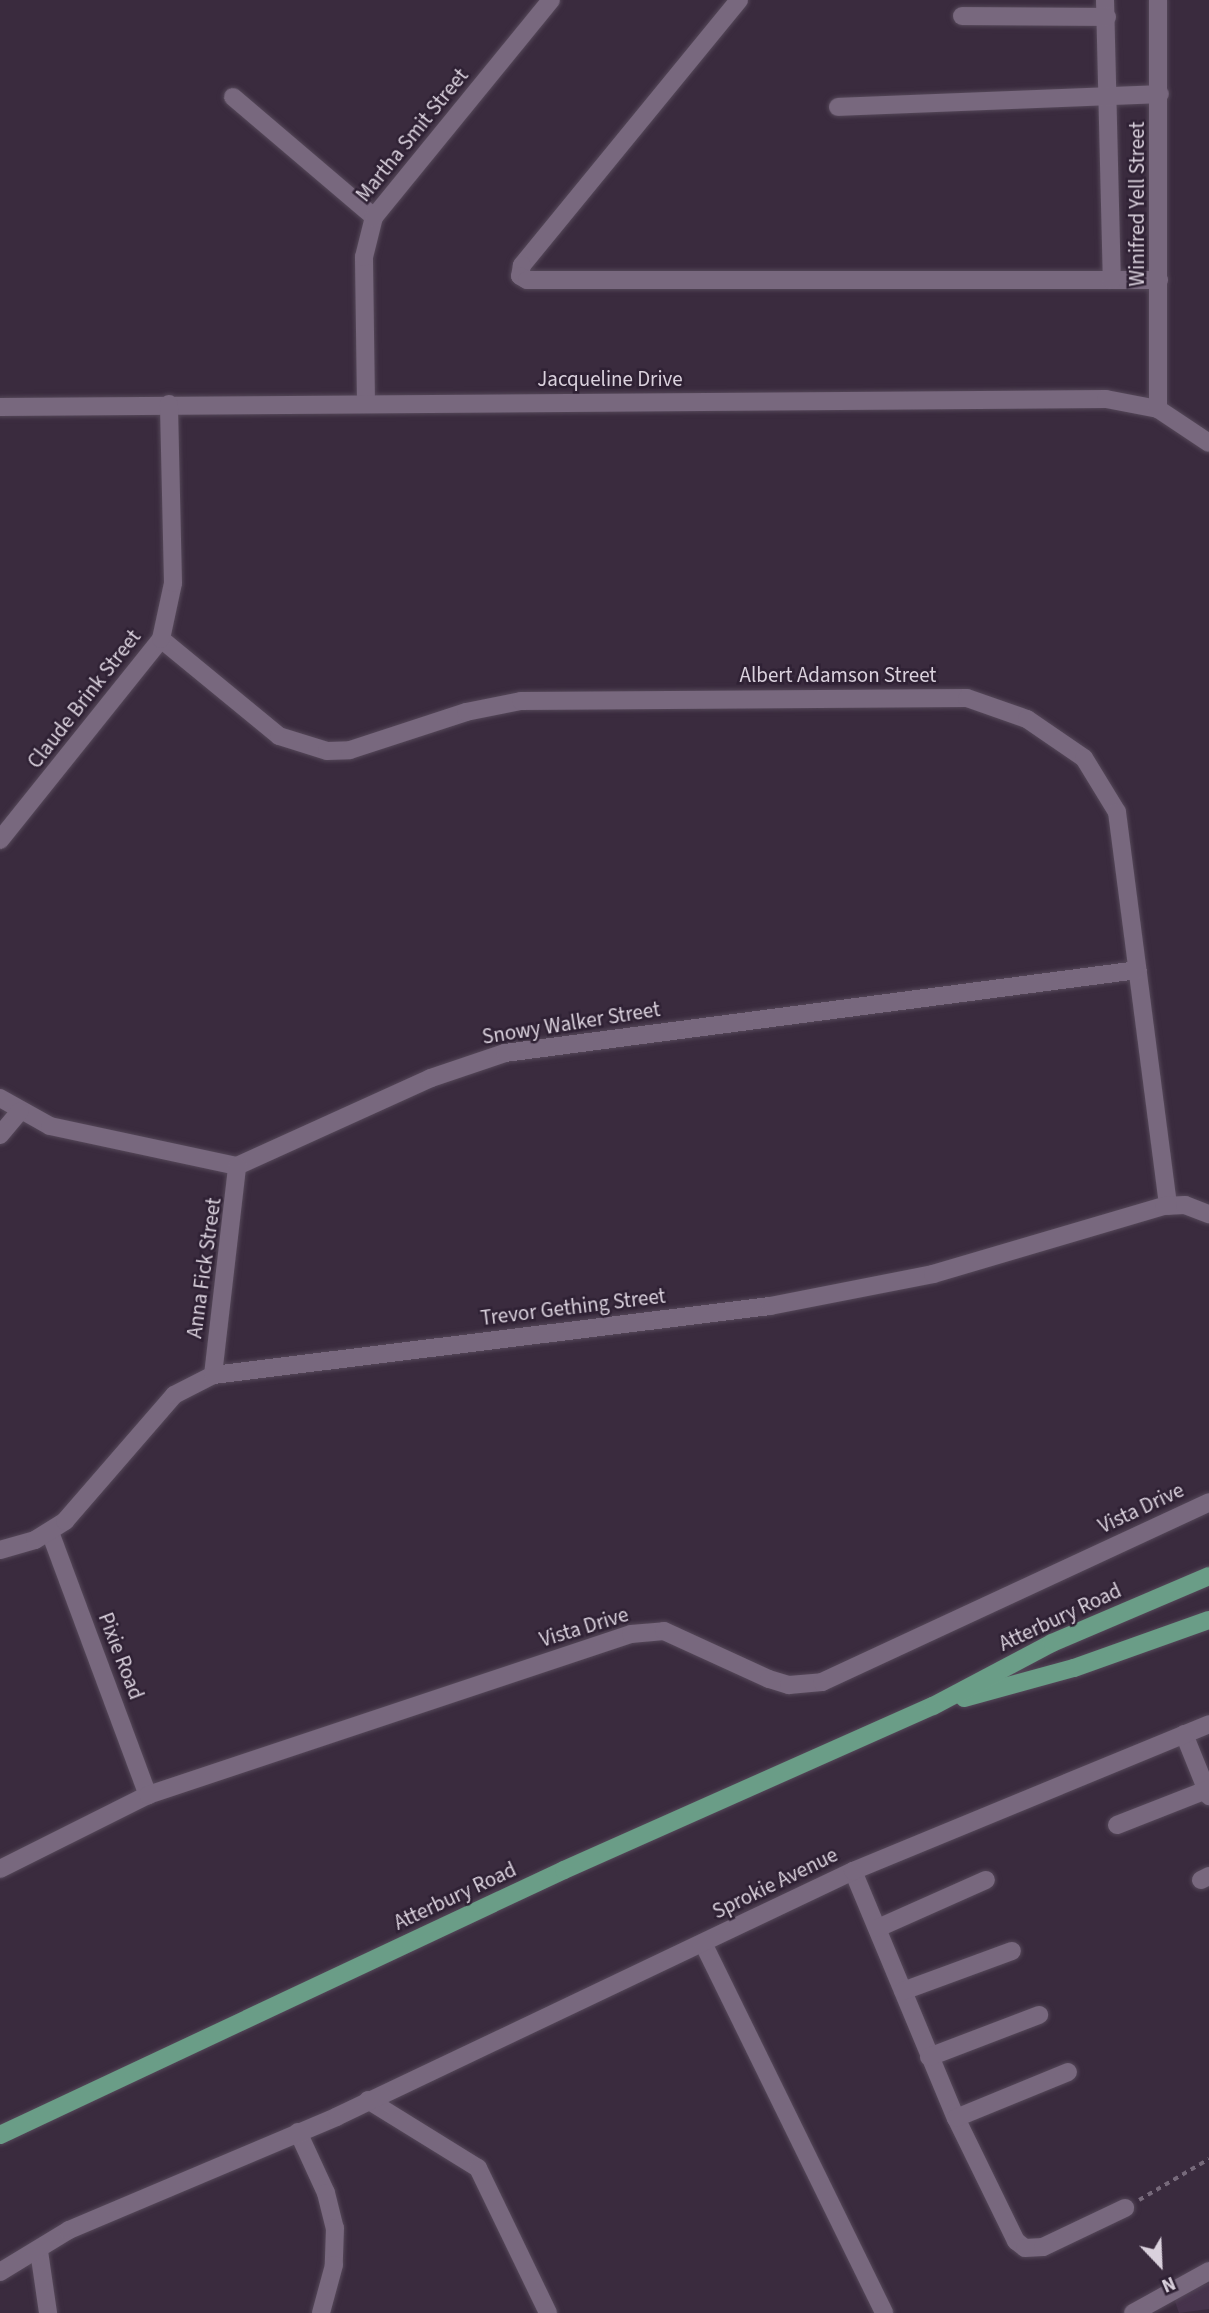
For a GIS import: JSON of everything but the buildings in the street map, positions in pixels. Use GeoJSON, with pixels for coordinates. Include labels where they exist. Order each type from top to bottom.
{"type":"FeatureCollection","features":[{"type":"Feature","properties":{"kind":"main road","name":"Atterbury Road"},"geometry":{"type":"LineString","coordinates":[[0,2135],[576,1864],[933,1706],[1052,1643],[1209,1576]]}},
{"type":"Feature","properties":{"kind":"main road","name":"Atterbury Road"},"geometry":{"type":"LineString","coordinates":[[933,1706],[1074,1668],[1209,1620]]}},
{"type":"Feature","properties":{"kind":"street","name":"Martha Smit Street"},"geometry":{"type":"LineString","coordinates":[[366,403],[363,257],[374,217],[551,0]]}},
{"type":"Feature","properties":{"kind":"street"},"geometry":{"type":"LineString","coordinates":[[739,0],[522,265],[520,276],[527,280],[1159,280]]}},
{"type":"Feature","properties":{"kind":"street","name":"Winifred Yell Street"},"geometry":{"type":"LineString","coordinates":[[1158,0],[1158,409]]}},
{"type":"Feature","properties":{"kind":"street"},"geometry":{"type":"LineString","coordinates":[[962,16],[1106,8],[1112,280]]}},
{"type":"Feature","properties":{"kind":"street"},"geometry":{"type":"LineString","coordinates":[[838,107],[1160,94]]}},
{"type":"Feature","properties":{"kind":"street"},"geometry":{"type":"LineString","coordinates":[[233,97],[374,217]]}},
{"type":"Feature","properties":{"kind":"street","name":"Jacqueline Drive"},"geometry":{"type":"LineString","coordinates":[[0,407],[1106,399],[1158,409],[1209,443]]}},
{"type":"Feature","properties":{"kind":"street","name":"Claude Brink Street"},"geometry":{"type":"LineString","coordinates":[[1,837],[160,639],[173,583],[169,404]]}},
{"type":"Feature","properties":{"kind":"street","name":"Albert Adamson Street"},"geometry":{"type":"LineString","coordinates":[[160,639],[279,736],[327,751],[350,750],[466,712],[522,701],[948,697],[989,702],[1068,745],[1105,786],[1118,820],[1168,1206]]}},
{"type":"Feature","properties":{"kind":"street","name":"Snowy Walker Street"},"geometry":{"type":"LineString","coordinates":[[237,1166],[431,1078],[505,1053],[1138,970]]}},
{"type":"Feature","properties":{"kind":"street"},"geometry":{"type":"LineString","coordinates":[[0,1098],[20,1111],[65,1130],[237,1166]]}},
{"type":"Feature","properties":{"kind":"street"},"geometry":{"type":"LineString","coordinates":[[0,1135],[20,1111]]}},
{"type":"Feature","properties":{"kind":"street","name":"Anna Fick Street"},"geometry":{"type":"LineString","coordinates":[[213,1376],[237,1166]]}},
{"type":"Feature","properties":{"kind":"street","name":"Trevor Gething Street"},"geometry":{"type":"LineString","coordinates":[[0,1550],[50,1532],[76,1511],[174,1395],[213,1376],[846,1293],[973,1264],[1168,1206],[1209,1214]]}},
{"type":"Feature","properties":{"kind":"street","name":"Vista Drive"},"geometry":{"type":"LineString","coordinates":[[0,1869],[148,1795],[642,1632],[664,1631],[687,1639],[789,1685],[822,1682],[1209,1502]]}},
{"type":"Feature","properties":{"kind":"street","name":"Pixie Road"},"geometry":{"type":"LineString","coordinates":[[50,1532],[148,1795]]}},
{"type":"Feature","properties":{"kind":"street","name":"Sprokie Avenue"},"geometry":{"type":"LineString","coordinates":[[0,2272],[117,2207],[298,2132],[853,1871],[1209,1724]]}},
{"type":"Feature","properties":{"kind":"street"},"geometry":{"type":"LineString","coordinates":[[1117,1825],[1208,1792],[1184,1734]]}},
{"type":"Feature","properties":{"kind":"street"},"geometry":{"type":"LineString","coordinates":[[853,1871],[956,2118],[1020,2245],[1043,2247],[1125,2208]]}},
{"type":"Feature","properties":{"kind":"street"},"geometry":{"type":"LineString","coordinates":[[878,1928],[986,1880]]}},
{"type":"Feature","properties":{"kind":"street"},"geometry":{"type":"LineString","coordinates":[[703,1943],[884,2313]]}},
{"type":"Feature","properties":{"kind":"street"},"geometry":{"type":"LineString","coordinates":[[903,1991],[1012,1951]]}},
{"type":"Feature","properties":{"kind":"street"},"geometry":{"type":"LineString","coordinates":[[929,2057],[1039,2015]]}},
{"type":"Feature","properties":{"kind":"street"},"geometry":{"type":"LineString","coordinates":[[956,2118],[1068,2072]]}},
{"type":"Feature","properties":{"kind":"street"},"geometry":{"type":"LineString","coordinates":[[368,2100],[478,2168],[548,2313]]}},
{"type":"Feature","properties":{"kind":"street"},"geometry":{"type":"LineString","coordinates":[[298,2132],[326,2193],[335,2228],[334,2265],[321,2313]]}},
{"type":"Feature","properties":{"kind":"street"},"geometry":{"type":"LineString","coordinates":[[39,2251],[48,2313]]}},
{"type":"Feature","properties":{"kind":"street"},"geometry":{"type":"LineString","coordinates":[[1133,2313],[1209,2271]]}},
{"type":"Feature","properties":{"kind":"path"},"geometry":{"type":"LineString","coordinates":[[1125,2208],[1209,2159]]}},
{"type":"Feature","properties":{"kind":"shaded area"},"geometry":{"type":"Polygon","coordinates":[[[1209,2283],[1209,2309],[1179,2313],[1173,2296],[1209,2283]]]}}]}
